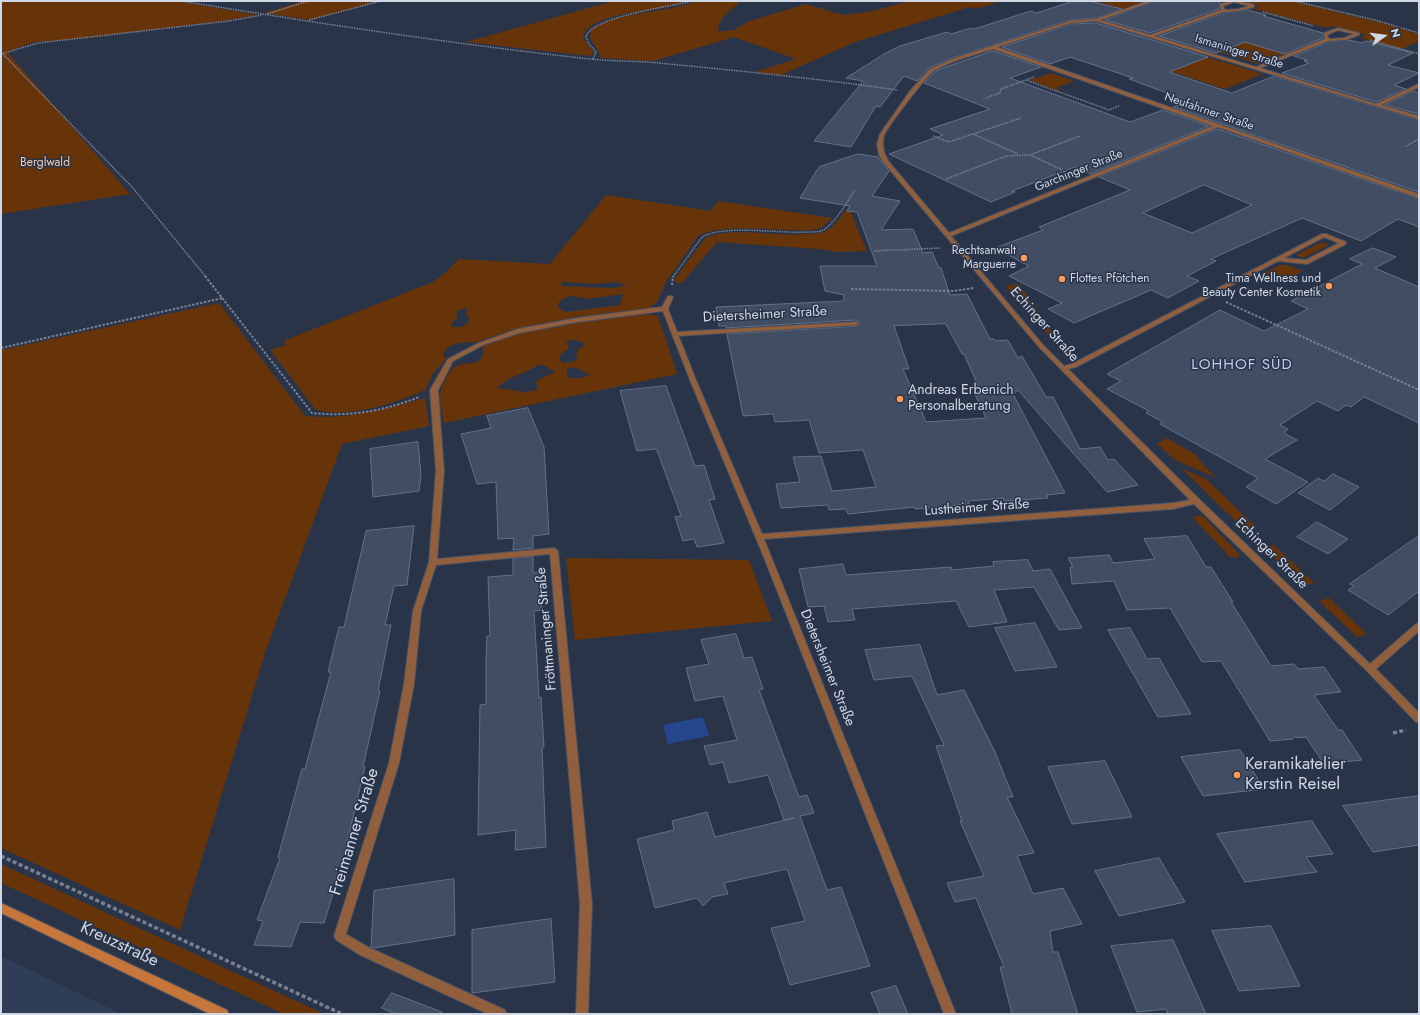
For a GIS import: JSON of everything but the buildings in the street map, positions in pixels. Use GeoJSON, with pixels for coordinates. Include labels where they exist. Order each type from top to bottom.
{"type":"FeatureCollection","features":[{"type":"Feature","properties":{"kind":"main road","name":"Kreuzstraße"},"geometry":{"type":"LineString","coordinates":[[1,908],[223,1014]]}},
{"type":"Feature","properties":{"kind":"street","name":"Echinger Straße"},"geometry":{"type":"LineString","coordinates":[[1152,1],[1096,20],[1071,22],[992,47],[932,70],[912,92],[882,134],[880,144],[882,155],[887,163],[1062,368],[1196,501],[1370,669],[1419,719]]}},
{"type":"Feature","properties":{"kind":"street"},"geometry":{"type":"LineString","coordinates":[[1151,36],[1223,11],[1239,10],[1253,6],[1234,1],[1221,5],[1223,11]]}},
{"type":"Feature","properties":{"kind":"street","name":"Ismaninger Straße"},"geometry":{"type":"LineString","coordinates":[[1096,20],[1419,118]]}},
{"type":"Feature","properties":{"kind":"street"},"geometry":{"type":"LineString","coordinates":[[1257,68],[1327,40],[1345,40],[1358,34],[1338,29],[1325,34],[1327,40]]}},
{"type":"Feature","properties":{"kind":"street","name":"Neufahrner Straße"},"geometry":{"type":"LineString","coordinates":[[992,47],[1419,196]]}},
{"type":"Feature","properties":{"kind":"street"},"geometry":{"type":"LineString","coordinates":[[1377,105],[1419,85]]}},
{"type":"Feature","properties":{"kind":"street","name":"Garchinger Straße"},"geometry":{"type":"LineString","coordinates":[[948,234],[1217,126]]}},
{"type":"Feature","properties":{"kind":"street"},"geometry":{"type":"LineString","coordinates":[[1062,368],[1074,366],[1277,259],[1324,235],[1344,243],[1307,262],[1277,259]]}},
{"type":"Feature","properties":{"kind":"street"},"geometry":{"type":"LineString","coordinates":[[433,562],[440,471],[434,390],[450,360],[481,344],[518,331],[577,320],[665,309],[670,297]]}},
{"type":"Feature","properties":{"kind":"street","name":"Dietersheimer Straße"},"geometry":{"type":"LineString","coordinates":[[665,309],[759,537],[950,1014]]}},
{"type":"Feature","properties":{"kind":"street","name":"Dietersheimer Straße"},"geometry":{"type":"LineString","coordinates":[[676,334],[856,324]]}},
{"type":"Feature","properties":{"kind":"street","name":"Lustheimer Straße"},"geometry":{"type":"LineString","coordinates":[[759,537],[1174,506],[1196,501]]}},
{"type":"Feature","properties":{"kind":"street","name":"Fröttmaninger Straße"},"geometry":{"type":"LineString","coordinates":[[433,562],[554,551],[586,904],[582,1014]]}},
{"type":"Feature","properties":{"kind":"street","name":"Freimanner Straße"},"geometry":{"type":"LineString","coordinates":[[433,562],[417,610],[409,684],[394,763],[340,936],[364,951],[501,1014]]}},
{"type":"Feature","properties":{"kind":"street"},"geometry":{"type":"LineString","coordinates":[[1370,669],[1419,626]]}},
{"type":"Feature","properties":{"kind":"path"},"geometry":{"type":"LineString","coordinates":[[181,1],[307,21],[501,48],[593,59],[642,62],[764,74],[912,92]]}},
{"type":"Feature","properties":{"kind":"path"},"geometry":{"type":"LineString","coordinates":[[308,1],[264,14],[229,21],[38,43],[2,53],[133,188],[223,298],[312,413],[333,415],[352,414],[395,405],[412,400],[434,390]]}},
{"type":"Feature","properties":{"kind":"path"},"geometry":{"type":"LineString","coordinates":[[307,21],[381,1]]}},
{"type":"Feature","properties":{"kind":"path"},"geometry":{"type":"LineString","coordinates":[[593,59],[596,52],[588,43],[586,38],[586,32],[590,28],[604,20],[677,6],[693,1]]}},
{"type":"Feature","properties":{"kind":"path"},"geometry":{"type":"LineString","coordinates":[[1294,1],[1375,20],[1419,33]]}},
{"type":"Feature","properties":{"kind":"path"},"geometry":{"type":"LineString","coordinates":[[1247,8],[1332,31]]}},
{"type":"Feature","properties":{"kind":"path"},"geometry":{"type":"LineString","coordinates":[[1354,36],[1419,54]]}},
{"type":"Feature","properties":{"kind":"path"},"geometry":{"type":"LineString","coordinates":[[986,98],[1000,93],[1001,89],[1056,70]]}},
{"type":"Feature","properties":{"kind":"path"},"geometry":{"type":"LineString","coordinates":[[1026,80],[1109,110]]}},
{"type":"Feature","properties":{"kind":"path"},"geometry":{"type":"LineString","coordinates":[[933,136],[950,142],[1021,118]]}},
{"type":"Feature","properties":{"kind":"path"},"geometry":{"type":"LineString","coordinates":[[972,134],[1018,154]]}},
{"type":"Feature","properties":{"kind":"path"},"geometry":{"type":"LineString","coordinates":[[1030,155],[1080,136]]}},
{"type":"Feature","properties":{"kind":"path"},"geometry":{"type":"LineString","coordinates":[[1406,146],[1419,139]]}},
{"type":"Feature","properties":{"kind":"path"},"geometry":{"type":"LineString","coordinates":[[946,179],[1006,156],[1018,154],[1030,155],[1084,180]]}},
{"type":"Feature","properties":{"kind":"path"},"geometry":{"type":"LineString","coordinates":[[670,297],[673,276],[702,237],[709,233],[733,231],[796,233],[820,231],[825,229],[835,219],[855,190]]}},
{"type":"Feature","properties":{"kind":"path"},"geometry":{"type":"LineString","coordinates":[[874,252],[958,247]]}},
{"type":"Feature","properties":{"kind":"path"},"geometry":{"type":"LineString","coordinates":[[851,289],[954,291],[991,286]]}},
{"type":"Feature","properties":{"kind":"path"},"geometry":{"type":"LineString","coordinates":[[1209,295],[1419,390]]}},
{"type":"Feature","properties":{"kind":"path"},"geometry":{"type":"LineString","coordinates":[[1,348],[223,298]]}},
{"type":"Feature","properties":{"kind":"path"},"geometry":{"type":"LineString","coordinates":[[1,856],[342,1014]]}},
{"type":"Feature","properties":{"kind":"shaded area"},"geometry":{"type":"Polygon","coordinates":[[[1,956],[122,1014],[1,1014],[1,956]]]}},
{"type":"Feature","properties":{"kind":"green space","name":"Berglwald"},"geometry":{"type":"Polygon","coordinates":[[[1,1],[176,1],[258,15],[223,21],[76,39],[34,42],[9,51],[9,54],[130,194],[1,214],[1,1]]]}},
{"type":"Feature","properties":{"kind":"green space"},"geometry":{"type":"Polygon","coordinates":[[[303,1],[379,1],[310,20],[264,13],[303,1]]]}},
{"type":"Feature","properties":{"kind":"green space"},"geometry":{"type":"Polygon","coordinates":[[[614,1],[688,1],[661,8],[616,16],[604,19],[594,24],[587,30],[583,38],[594,53],[590,56],[466,42],[614,1]]]}},
{"type":"Feature","properties":{"kind":"green space"},"geometry":{"type":"Polygon","coordinates":[[[697,1],[741,1],[723,18],[718,32],[734,30],[750,21],[806,4],[845,15],[873,11],[909,1],[1002,1],[976,9],[970,7],[855,42],[781,75],[755,72],[796,59],[734,37],[653,61],[602,58],[591,40],[590,33],[592,29],[617,18],[671,8],[697,1]]]}},
{"type":"Feature","properties":{"kind":"green space"},"geometry":{"type":"Polygon","coordinates":[[[1096,1],[1145,1],[1122,9],[1096,1]]]}},
{"type":"Feature","properties":{"kind":"green space"},"geometry":{"type":"Polygon","coordinates":[[[1291,1],[1386,24],[1419,34],[1419,41],[1402,49],[1361,38],[1366,35],[1333,26],[1327,28],[1254,9],[1259,6],[1243,2],[1291,1]]]}},
{"type":"Feature","properties":{"kind":"green space"},"geometry":{"type":"Polygon","coordinates":[[[1215,17],[1284,54],[1259,64],[1209,49],[1215,17]]]}},
{"type":"Feature","properties":{"kind":"green space"},"geometry":{"type":"Polygon","coordinates":[[[1207,57],[1263,74],[1225,89],[1170,71],[1207,57]]]}},
{"type":"Feature","properties":{"kind":"green space"},"geometry":{"type":"Polygon","coordinates":[[[1051,73],[1074,81],[1056,88],[1060,90],[1058,91],[1030,80],[1051,73]]]}},
{"type":"Feature","properties":{"kind":"green space"},"geometry":{"type":"Polygon","coordinates":[[[870,179],[847,210],[850,211],[866,249],[865,251],[839,252],[819,249],[717,242],[682,283],[677,283],[674,280],[705,238],[740,232],[793,235],[816,234],[826,231],[837,222],[865,180],[870,179]]]}},
{"type":"Feature","properties":{"kind":"green space"},"geometry":{"type":"Polygon","coordinates":[[[606,195],[711,211],[718,201],[832,218],[821,228],[812,230],[737,228],[721,229],[698,236],[666,282],[658,300],[649,309],[575,317],[516,329],[477,342],[457,343],[448,347],[443,354],[446,359],[432,375],[426,389],[401,400],[371,408],[340,412],[326,412],[315,409],[270,350],[286,345],[284,341],[288,339],[433,282],[445,273],[459,259],[550,264],[606,195]],[[562,282],[561,286],[610,288],[627,286],[617,282],[594,284],[562,282]],[[623,294],[586,299],[573,296],[566,297],[558,303],[559,308],[567,312],[620,305],[623,294]],[[467,308],[457,310],[457,318],[453,321],[451,327],[461,327],[468,323],[469,317],[465,313],[467,312],[467,308]]]}},
{"type":"Feature","properties":{"kind":"green space"},"geometry":{"type":"Polygon","coordinates":[[[1322,242],[1329,245],[1303,258],[1296,255],[1322,242]]]}},
{"type":"Feature","properties":{"kind":"green space"},"geometry":{"type":"Polygon","coordinates":[[[1280,265],[1287,265],[1303,271],[1292,277],[1284,279],[1264,273],[1280,265]]]}},
{"type":"Feature","properties":{"kind":"green space"},"geometry":{"type":"Polygon","coordinates":[[[1019,284],[1067,354],[1065,354],[1006,286],[1019,284]]]}},
{"type":"Feature","properties":{"kind":"green space"},"geometry":{"type":"Polygon","coordinates":[[[219,303],[305,416],[321,417],[366,413],[425,398],[429,426],[342,444],[266,650],[180,930],[1,848],[1,350],[219,303]]]}},
{"type":"Feature","properties":{"kind":"green space"},"geometry":{"type":"Polygon","coordinates":[[[648,314],[658,316],[677,374],[444,423],[440,395],[445,380],[454,368],[459,365],[474,363],[481,359],[483,354],[483,346],[519,333],[575,322],[648,314]],[[576,340],[566,341],[569,348],[560,355],[560,360],[563,363],[576,361],[578,349],[583,347],[584,343],[576,340]],[[538,365],[511,378],[497,388],[520,391],[521,393],[536,390],[538,387],[536,384],[538,380],[555,372],[544,365],[538,365]],[[570,367],[567,369],[567,375],[570,378],[580,378],[590,375],[579,369],[570,367]]]}},
{"type":"Feature","properties":{"kind":"green space"},"geometry":{"type":"Polygon","coordinates":[[[1167,438],[1196,455],[1205,467],[1217,478],[1175,460],[1157,444],[1167,438]]]}},
{"type":"Feature","properties":{"kind":"green space"},"geometry":{"type":"Polygon","coordinates":[[[1181,468],[1206,479],[1256,527],[1245,530],[1181,468]]]}},
{"type":"Feature","properties":{"kind":"green space"},"geometry":{"type":"Polygon","coordinates":[[[1202,515],[1241,556],[1231,558],[1192,517],[1202,515]]]}},
{"type":"Feature","properties":{"kind":"green space"},"geometry":{"type":"Polygon","coordinates":[[[1274,545],[1314,583],[1303,586],[1264,548],[1274,545]]]}},
{"type":"Feature","properties":{"kind":"green space"},"geometry":{"type":"Polygon","coordinates":[[[566,558],[749,560],[772,621],[575,640],[566,558]]]}},
{"type":"Feature","properties":{"kind":"green space"},"geometry":{"type":"Polygon","coordinates":[[[1329,598],[1367,634],[1357,637],[1319,601],[1329,598]]]}},
{"type":"Feature","properties":{"kind":"green space"},"geometry":{"type":"Polygon","coordinates":[[[1,864],[324,1014],[284,1014],[1,883],[1,864]]]}},
{"type":"Feature","properties":{"kind":"water"},"geometry":{"type":"Polygon","coordinates":[[[703,717],[709,736],[668,744],[663,725],[703,717]]]}},
{"type":"Feature","properties":{"kind":"place","name":"Rechtsanwalt Marguerre"},"geometry":{"type":"Point","coordinates":[1024,258]}},
{"type":"Feature","properties":{"kind":"place","name":"Flottes Pfötchen"},"geometry":{"type":"Point","coordinates":[1062,279]}},
{"type":"Feature","properties":{"kind":"place","name":"Tima Wellness und Beauty Center Kosmetik"},"geometry":{"type":"Point","coordinates":[1329,286]}},
{"type":"Feature","properties":{"kind":"place","name":"Andreas Erbenich Personalberatung"},"geometry":{"type":"Point","coordinates":[900,399]}},
{"type":"Feature","properties":{"kind":"place","name":"Keramikatelier Kerstin Reisel"},"geometry":{"type":"Point","coordinates":[1237,775]}},
{"type":"Feature","properties":{"kind":"district","name":"LOHHOF SÜD"},"geometry":{"type":"Point","coordinates":[1242,365]}}]}
